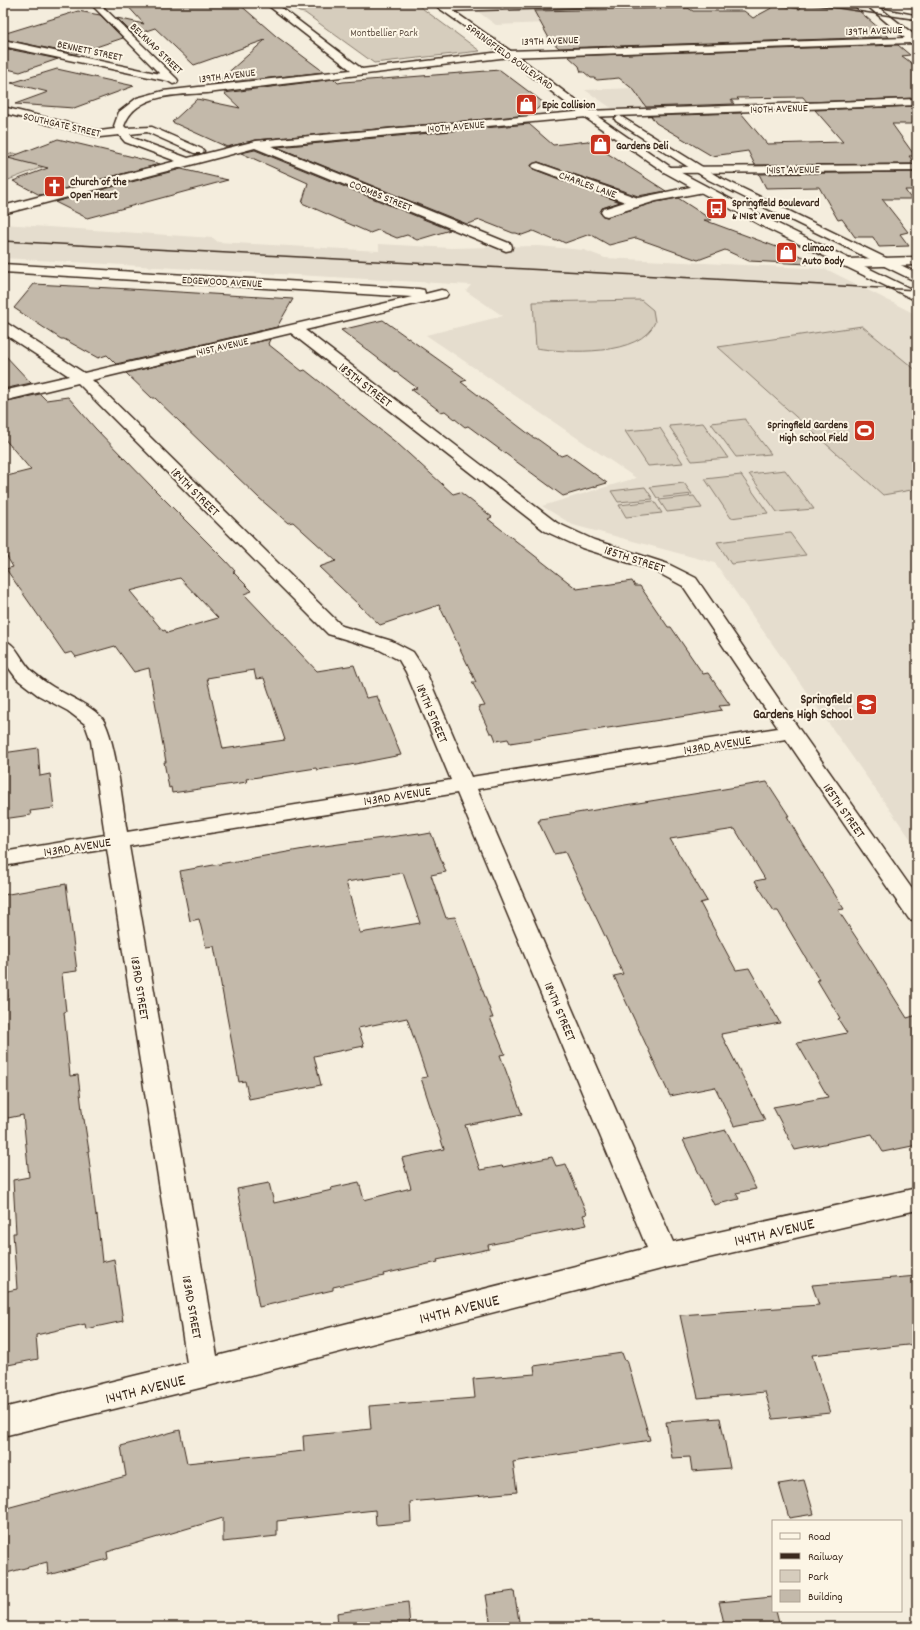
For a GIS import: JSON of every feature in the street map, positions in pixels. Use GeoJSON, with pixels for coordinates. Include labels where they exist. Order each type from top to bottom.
{"type":"FeatureCollection","features":[{"type":"Feature","properties":{"kind":"street","name":"BELKNAP STREET"},"geometry":{"type":"LineString","coordinates":[[94,3],[186,92]]}},
{"type":"Feature","properties":{"kind":"street"},"geometry":{"type":"LineString","coordinates":[[270,3],[360,72]]}},
{"type":"Feature","properties":{"kind":"street"},"geometry":{"type":"LineString","coordinates":[[440,6],[626,3]]}},
{"type":"Feature","properties":{"kind":"street"},"geometry":{"type":"LineString","coordinates":[[868,3],[916,41]]}},
{"type":"Feature","properties":{"kind":"street"},"geometry":{"type":"LineString","coordinates":[[875,3],[917,11]]}},
{"type":"Feature","properties":{"kind":"street","name":"SPRINGFIELD BOULEVARD"},"geometry":{"type":"LineString","coordinates":[[464,5],[480,17]]}},
{"type":"Feature","properties":{"kind":"street","name":"SPRINGFIELD BOULEVARD"},"geometry":{"type":"LineString","coordinates":[[440,6],[509,54],[587,114],[668,170],[700,189],[766,223],[917,297]]}},
{"type":"Feature","properties":{"kind":"street","name":"139TH AVENUE"},"geometry":{"type":"LineString","coordinates":[[122,132],[119,126],[123,114],[140,100],[167,93],[509,54],[916,41]]}},
{"type":"Feature","properties":{"kind":"street","name":"BENNETT STREET"},"geometry":{"type":"LineString","coordinates":[[3,43],[171,79]]}},
{"type":"Feature","properties":{"kind":"street","name":"SPRINGFIELD BOULEVARD"},"geometry":{"type":"LineString","coordinates":[[519,44],[547,64]]}},
{"type":"Feature","properties":{"kind":"street"},"geometry":{"type":"LineString","coordinates":[[162,106],[186,92]]}},
{"type":"Feature","properties":{"kind":"street","name":"140TH AVENUE"},"geometry":{"type":"LineString","coordinates":[[3,210],[256,144],[610,112],[917,102]]}},
{"type":"Feature","properties":{"kind":"street"},"geometry":{"type":"LineString","coordinates":[[598,104],[700,170],[738,192],[917,278]]}},
{"type":"Feature","properties":{"kind":"street","name":"SOUTHGATE STREET"},"geometry":{"type":"LineString","coordinates":[[3,110],[100,134],[122,132],[148,124],[211,156]]}},
{"type":"Feature","properties":{"kind":"street"},"geometry":{"type":"LineString","coordinates":[[122,132],[129,140],[188,162]]}},
{"type":"Feature","properties":{"kind":"street","name":"COOMBS STREET"},"geometry":{"type":"LineString","coordinates":[[256,144],[506,247]]}},
{"type":"Feature","properties":{"kind":"street","name":"CHARLES LANE"},"geometry":{"type":"LineString","coordinates":[[538,166],[637,202]]}},
{"type":"Feature","properties":{"kind":"street","name":"141ST AVENUE"},"geometry":{"type":"LineString","coordinates":[[668,170],[917,168]]}},
{"type":"Feature","properties":{"kind":"street"},"geometry":{"type":"LineString","coordinates":[[607,212],[637,202],[679,192],[700,189]]}},
{"type":"Feature","properties":{"kind":"street"},"geometry":{"type":"LineString","coordinates":[[7,196],[32,203]]}},
{"type":"Feature","properties":{"kind":"street"},"geometry":{"type":"LineString","coordinates":[[847,263],[917,261]]}},
{"type":"Feature","properties":{"kind":"street","name":"EDGEWOOD AVENUE"},"geometry":{"type":"LineString","coordinates":[[3,268],[441,294]]}},
{"type":"Feature","properties":{"kind":"street","name":"141ST AVENUE"},"geometry":{"type":"LineString","coordinates":[[3,396],[441,294]]}},
{"type":"Feature","properties":{"kind":"street","name":"184TH STREET"},"geometry":{"type":"LineString","coordinates":[[3,327],[82,378],[335,630],[385,645],[406,656],[416,672],[665,1256]]}},
{"type":"Feature","properties":{"kind":"street","name":"185TH STREET"},"geometry":{"type":"LineString","coordinates":[[295,329],[551,527],[573,538],[658,565],[674,572],[690,582],[791,732],[917,913]]}},
{"type":"Feature","properties":{"kind":"street","name":"183RD STREET"},"geometry":{"type":"LineString","coordinates":[[3,646],[24,675],[45,691],[75,707],[94,721],[101,741],[204,1374]]}},
{"type":"Feature","properties":{"kind":"street","name":"143RD AVENUE"},"geometry":{"type":"LineString","coordinates":[[3,858],[791,732]]}},
{"type":"Feature","properties":{"kind":"street","name":"144TH AVENUE"},"geometry":{"type":"LineString","coordinates":[[3,1422],[204,1374],[665,1256],[917,1199]]}},
{"type":"Feature","properties":{"kind":"shaded area"},"geometry":{"type":"Polygon","coordinates":[[[466,3],[559,3],[571,22],[496,25],[466,3]]]}},
{"type":"Feature","properties":{"kind":"shaded area"},"geometry":{"type":"Polygon","coordinates":[[[658,87],[680,113],[623,116],[585,90],[658,87]]]}},
{"type":"Feature","properties":{"kind":"shaded area","name":"Springfield Gardens High School"},"geometry":{"type":"Polygon","coordinates":[[[3,224],[213,238],[218,242],[379,251],[379,244],[451,248],[538,246],[584,250],[605,258],[826,269],[917,315],[917,848],[715,563],[573,525],[542,506],[636,478],[426,335],[503,316],[466,291],[471,285],[3,258],[3,224]]]}},
{"type":"Feature","properties":{"kind":"green space","name":"Montbellier Park"},"geometry":{"type":"Polygon","coordinates":[[[287,3],[415,3],[480,51],[374,63],[305,13],[299,12],[287,3]]]}},
{"type":"Feature","properties":{"kind":"green space"},"geometry":{"type":"Polygon","coordinates":[[[13,153],[53,163],[3,182],[3,157],[13,153]]]}},
{"type":"Feature","properties":{"kind":"green space"},"geometry":{"type":"Polygon","coordinates":[[[641,300],[653,310],[655,322],[647,333],[635,342],[602,350],[566,351],[536,348],[533,302],[641,300]]]}},
{"type":"Feature","properties":{"kind":"green space","name":"Springfield Gardens High School Field"},"geometry":{"type":"Polygon","coordinates":[[[862,326],[917,371],[917,489],[883,495],[718,347],[862,326]]]}},
{"type":"Feature","properties":{"kind":"green space"},"geometry":{"type":"Polygon","coordinates":[[[745,419],[771,454],[736,457],[711,423],[745,419]]]}},
{"type":"Feature","properties":{"kind":"green space"},"geometry":{"type":"Polygon","coordinates":[[[703,423],[728,458],[692,461],[669,426],[703,423]]]}},
{"type":"Feature","properties":{"kind":"green space"},"geometry":{"type":"Polygon","coordinates":[[[660,428],[683,463],[648,466],[625,431],[660,428]]]}},
{"type":"Feature","properties":{"kind":"green space"},"geometry":{"type":"Polygon","coordinates":[[[785,470],[814,509],[777,512],[749,474],[785,470]]]}},
{"type":"Feature","properties":{"kind":"green space"},"geometry":{"type":"Polygon","coordinates":[[[741,475],[768,513],[731,518],[705,479],[741,475]]]}},
{"type":"Feature","properties":{"kind":"green space"},"geometry":{"type":"Polygon","coordinates":[[[684,483],[692,494],[657,498],[650,487],[684,483]]]}},
{"type":"Feature","properties":{"kind":"green space"},"geometry":{"type":"Polygon","coordinates":[[[645,487],[653,499],[618,502],[611,491],[645,487]]]}},
{"type":"Feature","properties":{"kind":"green space"},"geometry":{"type":"Polygon","coordinates":[[[694,496],[702,508],[667,512],[659,500],[694,496]]]}},
{"type":"Feature","properties":{"kind":"green space"},"geometry":{"type":"Polygon","coordinates":[[[654,501],[662,513],[626,517],[619,505],[654,501]]]}},
{"type":"Feature","properties":{"kind":"green space"},"geometry":{"type":"Polygon","coordinates":[[[790,533],[806,555],[731,564],[717,542],[790,533]]]}},
{"type":"Feature","properties":{"kind":"building"},"geometry":{"type":"Polygon","coordinates":[[[125,3],[238,3],[276,36],[324,72],[215,84],[265,40],[194,65],[155,28],[134,35],[117,18],[144,24],[125,3]]]}},
{"type":"Feature","properties":{"kind":"building"},"geometry":{"type":"Polygon","coordinates":[[[801,3],[850,3],[889,37],[559,48],[550,40],[534,11],[688,8],[693,11],[744,11],[753,18],[777,5],[800,9],[801,3]]]}},
{"type":"Feature","properties":{"kind":"building"},"geometry":{"type":"Polygon","coordinates":[[[78,11],[100,15],[123,38],[75,54],[3,39],[3,34],[78,11]]]}},
{"type":"Feature","properties":{"kind":"building"},"geometry":{"type":"Polygon","coordinates":[[[898,45],[910,55],[902,56],[917,67],[917,98],[807,102],[803,97],[737,98],[739,100],[731,100],[734,104],[646,107],[634,90],[619,78],[597,80],[591,78],[584,72],[581,72],[579,66],[568,56],[898,45]]]}},
{"type":"Feature","properties":{"kind":"building"},"geometry":{"type":"Polygon","coordinates":[[[3,48],[58,59],[20,72],[3,68],[3,48]]]}},
{"type":"Feature","properties":{"kind":"building"},"geometry":{"type":"Polygon","coordinates":[[[57,69],[134,86],[74,108],[15,104],[48,92],[11,83],[57,69]]]}},
{"type":"Feature","properties":{"kind":"building"},"geometry":{"type":"Polygon","coordinates":[[[500,70],[544,103],[530,115],[256,140],[227,147],[172,122],[197,99],[240,108],[224,93],[334,79],[338,83],[500,70]]]}},
{"type":"Feature","properties":{"kind":"building"},"geometry":{"type":"Polygon","coordinates":[[[917,106],[917,124],[892,124],[915,156],[909,156],[915,164],[755,165],[748,151],[712,156],[656,123],[651,116],[741,113],[767,144],[843,142],[815,110],[917,106]]]}},
{"type":"Feature","properties":{"kind":"building"},"geometry":{"type":"Polygon","coordinates":[[[529,124],[553,145],[588,141],[666,191],[638,196],[538,162],[531,165],[533,169],[620,202],[602,208],[600,213],[603,216],[607,217],[656,202],[678,198],[712,220],[704,220],[809,259],[808,264],[749,261],[725,250],[698,260],[636,238],[609,245],[590,234],[565,243],[559,240],[556,241],[533,231],[522,235],[513,233],[480,220],[467,224],[277,147],[529,124]]]}},
{"type":"Feature","properties":{"kind":"building"},"geometry":{"type":"Polygon","coordinates":[[[58,139],[160,164],[40,195],[13,181],[48,168],[8,158],[58,139]]]}},
{"type":"Feature","properties":{"kind":"building"},"geometry":{"type":"Polygon","coordinates":[[[255,150],[450,230],[417,240],[407,235],[397,238],[378,230],[370,233],[302,203],[308,183],[241,153],[255,150]]]}},
{"type":"Feature","properties":{"kind":"building"},"geometry":{"type":"Polygon","coordinates":[[[181,169],[228,180],[87,218],[55,202],[181,169]]]}},
{"type":"Feature","properties":{"kind":"building"},"geometry":{"type":"Polygon","coordinates":[[[917,172],[917,190],[905,190],[911,199],[882,199],[908,232],[900,234],[909,246],[879,247],[873,237],[855,237],[842,219],[838,220],[819,187],[766,188],[759,174],[917,172]]]}},
{"type":"Feature","properties":{"kind":"building"},"geometry":{"type":"Polygon","coordinates":[[[34,284],[293,299],[277,327],[116,364],[107,355],[98,358],[64,339],[61,339],[14,308],[34,284]]]}},
{"type":"Feature","properties":{"kind":"building"},"geometry":{"type":"Polygon","coordinates":[[[383,320],[467,380],[461,382],[534,438],[561,456],[567,454],[607,483],[563,496],[468,426],[465,427],[445,411],[441,412],[411,389],[417,388],[341,330],[383,320]]]}},
{"type":"Feature","properties":{"kind":"building"},"geometry":{"type":"Polygon","coordinates":[[[270,339],[268,344],[302,371],[305,370],[398,444],[453,494],[460,492],[492,517],[488,519],[577,589],[632,581],[635,586],[640,586],[668,627],[671,627],[703,674],[708,673],[730,705],[719,706],[722,710],[693,715],[510,743],[508,739],[496,741],[493,733],[490,733],[478,707],[485,706],[472,682],[476,682],[439,605],[380,625],[319,567],[336,561],[293,522],[288,523],[259,498],[155,398],[152,398],[126,373],[270,339]]]}},
{"type":"Feature","properties":{"kind":"building"},"geometry":{"type":"Polygon","coordinates":[[[3,353],[31,383],[3,389],[3,353]]]}},
{"type":"Feature","properties":{"kind":"building"},"geometry":{"type":"Polygon","coordinates":[[[40,394],[46,400],[68,397],[95,428],[235,571],[233,572],[252,591],[244,594],[317,671],[354,665],[366,698],[377,696],[401,755],[350,765],[317,770],[316,768],[246,779],[247,782],[172,793],[171,787],[169,788],[164,762],[166,762],[149,668],[134,672],[115,646],[76,657],[72,652],[65,654],[6,569],[13,567],[3,550],[3,477],[31,470],[3,437],[3,402],[40,394]],[[180,578],[130,591],[163,631],[165,630],[167,633],[218,618],[180,578]],[[254,670],[207,678],[223,749],[285,740],[264,678],[256,679],[254,670]]]}},
{"type":"Feature","properties":{"kind":"building"},"geometry":{"type":"Polygon","coordinates":[[[38,748],[40,776],[50,774],[54,808],[30,811],[31,815],[3,819],[3,753],[38,748]]]}},
{"type":"Feature","properties":{"kind":"building"},"geometry":{"type":"Polygon","coordinates":[[[767,782],[789,816],[787,816],[802,843],[844,909],[838,910],[907,1018],[917,1015],[917,1145],[883,1152],[872,1134],[795,1150],[773,1107],[828,1097],[797,1043],[847,1033],[838,1019],[840,1018],[817,980],[819,980],[778,911],[774,911],[755,881],[765,879],[735,829],[670,839],[707,901],[700,903],[736,970],[749,968],[780,1023],[721,1034],[765,1120],[734,1126],[715,1087],[670,1096],[614,976],[623,974],[565,852],[554,854],[538,821],[540,821],[540,819],[767,782]]]}},
{"type":"Feature","properties":{"kind":"building"},"geometry":{"type":"Polygon","coordinates":[[[419,833],[420,835],[431,833],[446,872],[431,875],[446,918],[455,917],[493,1018],[490,1018],[505,1054],[500,1055],[522,1114],[465,1125],[480,1170],[552,1157],[556,1166],[566,1164],[587,1214],[583,1215],[587,1225],[488,1245],[489,1249],[437,1260],[438,1262],[333,1287],[333,1290],[259,1307],[237,1189],[269,1183],[274,1203],[332,1190],[331,1188],[359,1182],[364,1200],[411,1188],[402,1158],[444,1149],[421,1078],[427,1077],[407,1018],[358,1028],[364,1046],[314,1056],[321,1085],[249,1099],[245,1081],[239,1082],[214,946],[206,947],[199,919],[190,921],[180,871],[310,848],[419,833]],[[403,873],[346,882],[360,933],[420,923],[403,873]]]}},
{"type":"Feature","properties":{"kind":"building"},"geometry":{"type":"Polygon","coordinates":[[[66,884],[77,971],[62,973],[70,1076],[78,1075],[83,1119],[89,1151],[102,1262],[114,1259],[123,1321],[86,1329],[85,1324],[36,1335],[38,1359],[3,1366],[3,1292],[17,1289],[13,1233],[16,1233],[13,1180],[29,1177],[23,1115],[3,1119],[3,998],[8,997],[3,958],[3,895],[66,884]]]}},
{"type":"Feature","properties":{"kind":"building"},"geometry":{"type":"Polygon","coordinates":[[[726,1130],[756,1189],[736,1193],[739,1199],[714,1205],[683,1140],[726,1130]]]}},
{"type":"Feature","properties":{"kind":"building"},"geometry":{"type":"Polygon","coordinates":[[[917,1276],[917,1344],[812,1355],[830,1413],[773,1419],[765,1392],[698,1398],[680,1315],[819,1305],[812,1285],[917,1276]]]}},
{"type":"Feature","properties":{"kind":"building"},"geometry":{"type":"Polygon","coordinates":[[[622,1353],[625,1361],[627,1360],[650,1440],[513,1462],[517,1492],[410,1502],[411,1522],[376,1525],[375,1510],[277,1521],[277,1536],[223,1542],[223,1518],[107,1552],[108,1559],[48,1575],[47,1562],[3,1574],[3,1509],[126,1476],[121,1446],[180,1430],[187,1463],[304,1451],[303,1436],[371,1429],[369,1406],[475,1398],[473,1379],[535,1374],[534,1366],[622,1353]]]}},
{"type":"Feature","properties":{"kind":"building"},"geometry":{"type":"Polygon","coordinates":[[[720,1418],[730,1468],[692,1471],[690,1457],[672,1458],[666,1422],[720,1418]]]}},
{"type":"Feature","properties":{"kind":"building"},"geometry":{"type":"Polygon","coordinates":[[[804,1480],[814,1514],[789,1518],[779,1484],[804,1480]]]}},
{"type":"Feature","properties":{"kind":"building"},"geometry":{"type":"Polygon","coordinates":[[[514,1591],[520,1627],[491,1627],[486,1595],[514,1591]]]}},
{"type":"Feature","properties":{"kind":"building"},"geometry":{"type":"Polygon","coordinates":[[[772,1597],[772,1612],[776,1612],[780,1627],[725,1627],[719,1602],[772,1597]]]}},
{"type":"Feature","properties":{"kind":"building"},"geometry":{"type":"Polygon","coordinates":[[[408,1602],[410,1627],[338,1627],[337,1613],[408,1602]]]}},
{"type":"Feature","properties":{"kind":"railway"},"geometry":{"type":"LineString","coordinates":[[804,3],[917,20]]}},
{"type":"Feature","properties":{"kind":"railway"},"geometry":{"type":"LineString","coordinates":[[3,241],[917,290]]}},
{"type":"Feature","properties":{"kind":"place","name":"Epic Collision"},"geometry":{"type":"Point","coordinates":[526,104]}},
{"type":"Feature","properties":{"kind":"place","name":"Gardens Deli"},"geometry":{"type":"Point","coordinates":[601,145]}},
{"type":"Feature","properties":{"kind":"place","name":"Church of the Open Heart"},"geometry":{"type":"Point","coordinates":[55,187]}},
{"type":"Feature","properties":{"kind":"place","name":"Springfield Boulevard & 141st Avenue"},"geometry":{"type":"Point","coordinates":[716,208]}},
{"type":"Feature","properties":{"kind":"place","name":"Climaco Auto Body"},"geometry":{"type":"Point","coordinates":[787,253]}},
{"type":"Feature","properties":{"kind":"place","name":"Springfield Gardens High School Field"},"geometry":{"type":"Point","coordinates":[864,430]}},
{"type":"Feature","properties":{"kind":"place","name":"Springfield Gardens High School"},"geometry":{"type":"Point","coordinates":[867,705]}}]}
